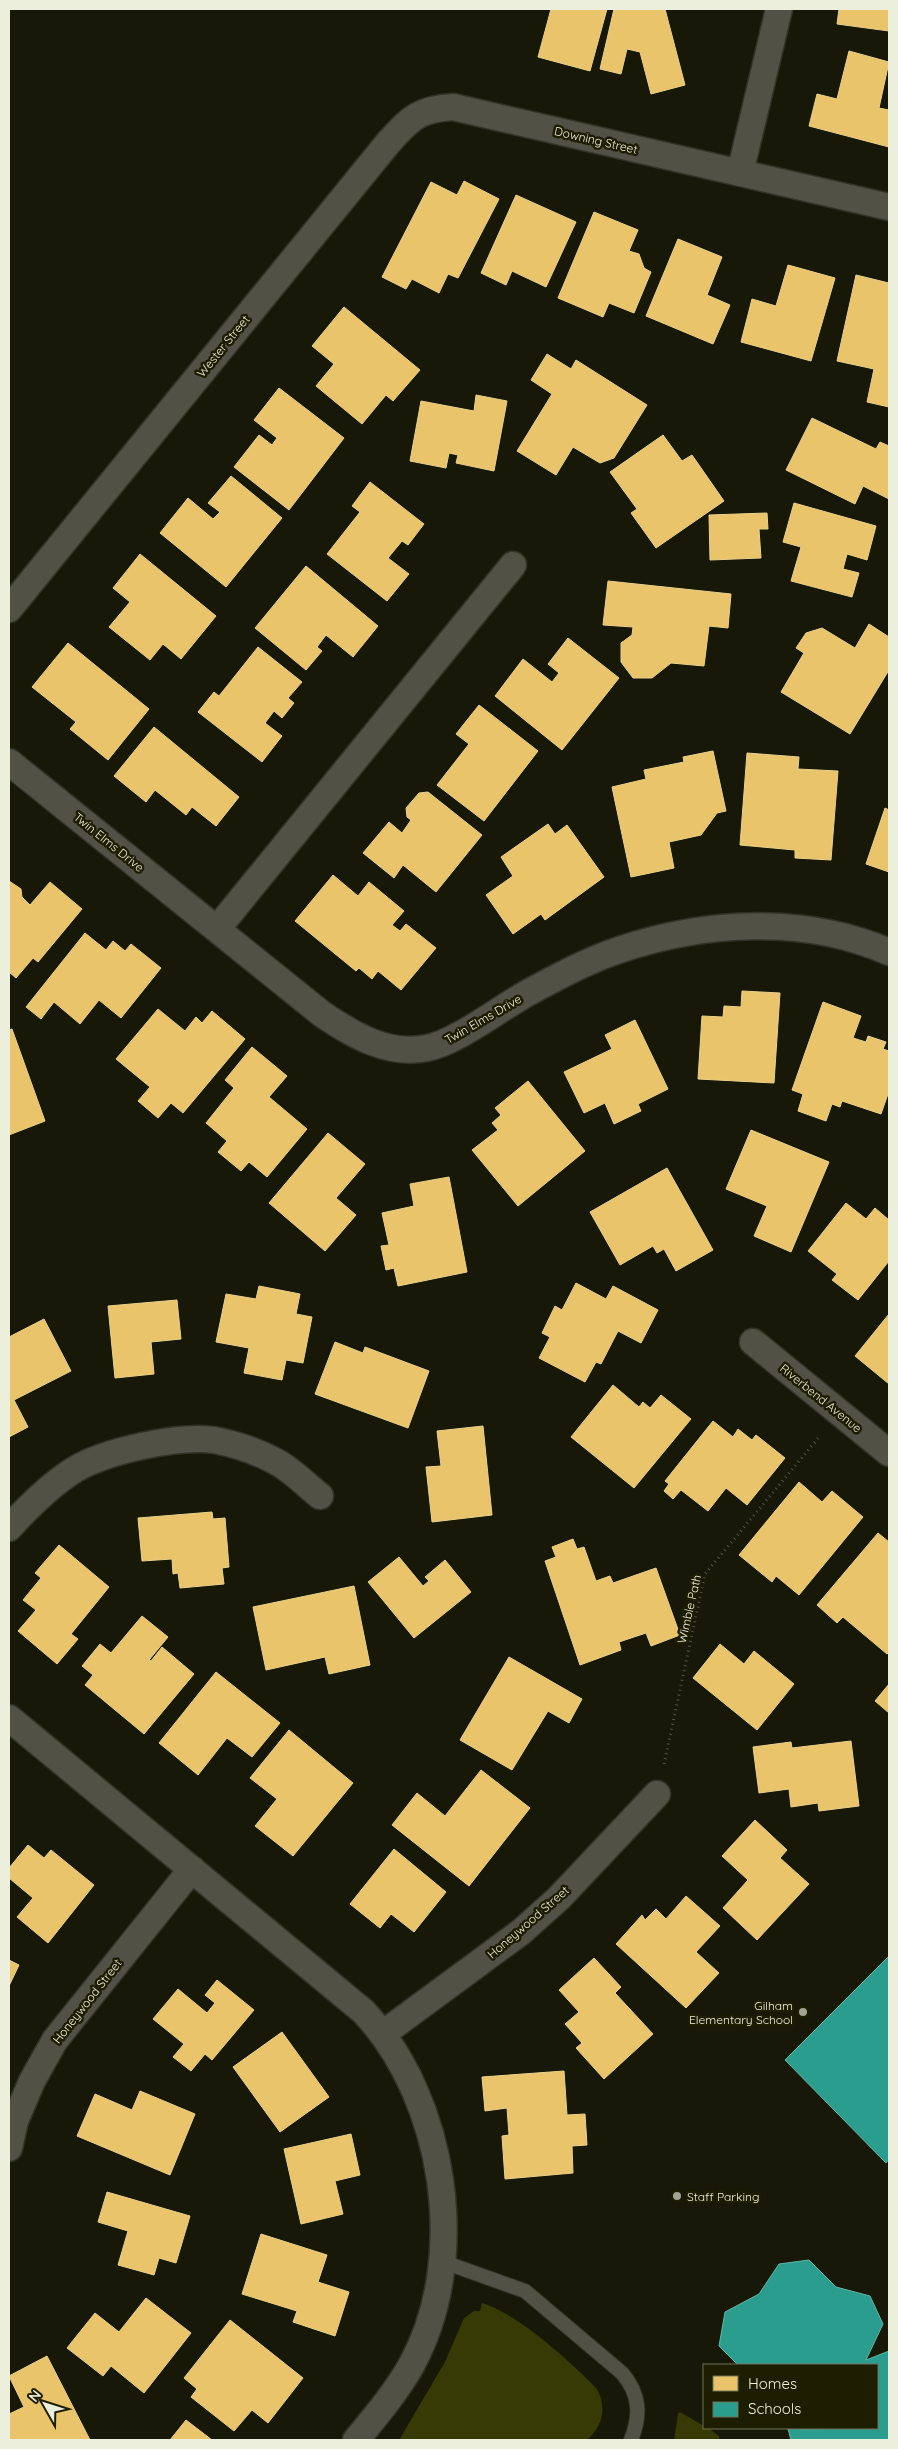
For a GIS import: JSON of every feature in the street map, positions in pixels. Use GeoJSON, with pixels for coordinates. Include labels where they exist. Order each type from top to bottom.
{"type":"FeatureCollection","features":[{"type":"Feature","properties":{"kind":"street"},"geometry":{"type":"LineString","coordinates":[[740,173],[779,9]]}},
{"type":"Feature","properties":{"kind":"street","name":"Downing Street"},"geometry":{"type":"LineString","coordinates":[[453,107],[889,207]]}},
{"type":"Feature","properties":{"kind":"street","name":"Wester Street"},"geometry":{"type":"LineString","coordinates":[[9,609],[388,143],[418,114],[438,108],[453,107]]}},
{"type":"Feature","properties":{"kind":"street"},"geometry":{"type":"LineString","coordinates":[[217,929],[513,565]]}},
{"type":"Feature","properties":{"kind":"street","name":"Twin Elms Drive"},"geometry":{"type":"LineString","coordinates":[[9,762],[322,1014],[374,1044],[399,1049],[427,1048],[450,1039],[532,991],[576,968],[617,950],[668,936],[718,928],[771,926],[829,934],[889,952]]}},
{"type":"Feature","properties":{"kind":"street","name":"Riverbend Avenue"},"geometry":{"type":"LineString","coordinates":[[753,1342],[889,1453]]}},
{"type":"Feature","properties":{"kind":"street"},"geometry":{"type":"LineString","coordinates":[[9,1528],[35,1499],[75,1469],[111,1454],[152,1443],[212,1440],[244,1448],[277,1462],[320,1496]]}},
{"type":"Feature","properties":{"kind":"street"},"geometry":{"type":"LineString","coordinates":[[9,1718],[364,2012],[384,2033],[420,2103],[438,2161],[442,2198],[441,2264],[428,2324],[412,2363],[390,2398],[356,2440]]}},
{"type":"Feature","properties":{"kind":"street","name":"Honeywood Street"},"geometry":{"type":"LineString","coordinates":[[384,2033],[521,1932],[559,1898],[657,1794]]}},
{"type":"Feature","properties":{"kind":"street","name":"Honeywood Street"},"geometry":{"type":"LineString","coordinates":[[9,2148],[16,2121],[32,2081],[55,2040],[192,1869]]}},
{"type":"Feature","properties":{"kind":"lane"},"geometry":{"type":"LineString","coordinates":[[441,2264],[455,2266],[525,2291],[622,2373],[630,2382],[638,2406],[638,2420],[631,2440]]}},
{"type":"Feature","properties":{"kind":"path","name":"Wimble Path"},"geometry":{"type":"LineString","coordinates":[[657,1794],[706,1574],[820,1436]]}},
{"type":"Feature","properties":{"kind":"shaded area"},"geometry":{"type":"Polygon","coordinates":[[[482,2303],[496,2308],[527,2327],[597,2389],[602,2403],[602,2416],[597,2429],[587,2440],[399,2440],[445,2362],[464,2318],[474,2311],[480,2311],[482,2303]]]}},
{"type":"Feature","properties":{"kind":"shaded area"},"geometry":{"type":"Polygon","coordinates":[[[680,2412],[703,2425],[703,2429],[709,2429],[719,2436],[719,2440],[674,2440],[678,2414],[680,2412]]]}},
{"type":"Feature","properties":{"kind":"building: Homes"},"geometry":{"type":"Polygon","coordinates":[[[551,9],[607,9],[590,71],[538,57],[551,9]]]}},
{"type":"Feature","properties":{"kind":"building: Homes"},"geometry":{"type":"Polygon","coordinates":[[[614,9],[665,9],[685,85],[651,94],[640,52],[627,49],[621,74],[600,69],[614,9]]]}},
{"type":"Feature","properties":{"kind":"building: Homes"},"geometry":{"type":"Polygon","coordinates":[[[839,9],[889,9],[889,31],[837,24],[839,9]]]}},
{"type":"Feature","properties":{"kind":"building: Homes"},"geometry":{"type":"Polygon","coordinates":[[[849,51],[889,62],[879,108],[889,110],[889,147],[809,126],[817,94],[837,99],[849,51]]]}},
{"type":"Feature","properties":{"kind":"building: Homes"},"geometry":{"type":"Polygon","coordinates":[[[464,181],[499,199],[458,278],[448,274],[439,293],[412,279],[406,289],[382,277],[431,182],[457,195],[464,181]]]}},
{"type":"Feature","properties":{"kind":"building: Homes"},"geometry":{"type":"Polygon","coordinates":[[[516,195],[576,222],[546,287],[512,271],[506,285],[481,273],[516,195]]]}},
{"type":"Feature","properties":{"kind":"building: Homes"},"geometry":{"type":"Polygon","coordinates":[[[594,212],[638,230],[629,251],[639,254],[644,268],[651,272],[634,313],[609,303],[603,317],[558,298],[594,212]]]}},
{"type":"Feature","properties":{"kind":"building: Homes"},"geometry":{"type":"Polygon","coordinates":[[[678,239],[722,257],[707,295],[730,305],[713,344],[646,316],[678,239]]]}},
{"type":"Feature","properties":{"kind":"building: Homes"},"geometry":{"type":"Polygon","coordinates":[[[788,265],[835,278],[811,361],[741,342],[752,299],[776,306],[788,265]]]}},
{"type":"Feature","properties":{"kind":"building: Homes"},"geometry":{"type":"Polygon","coordinates":[[[856,275],[889,283],[889,407],[867,402],[874,369],[837,361],[856,275]]]}},
{"type":"Feature","properties":{"kind":"building: Homes"},"geometry":{"type":"Polygon","coordinates":[[[344,307],[420,370],[393,401],[386,395],[362,424],[316,386],[334,364],[312,346],[344,307]]]}},
{"type":"Feature","properties":{"kind":"building: Homes"},"geometry":{"type":"Polygon","coordinates":[[[547,354],[571,369],[576,360],[647,405],[614,458],[600,463],[573,447],[556,475],[517,451],[552,394],[531,380],[547,354]]]}},
{"type":"Feature","properties":{"kind":"building: Homes"},"geometry":{"type":"Polygon","coordinates":[[[279,388],[344,438],[289,510],[234,467],[259,435],[272,445],[277,438],[254,420],[279,388]]]}},
{"type":"Feature","properties":{"kind":"building: Homes"},"geometry":{"type":"Polygon","coordinates":[[[476,395],[507,401],[494,471],[456,463],[458,455],[449,453],[446,468],[410,461],[421,401],[474,411],[476,395]]]}},
{"type":"Feature","properties":{"kind":"building: Homes"},"geometry":{"type":"Polygon","coordinates":[[[812,418],[876,449],[880,442],[889,446],[889,499],[863,486],[855,504],[786,470],[812,418]]]}},
{"type":"Feature","properties":{"kind":"building: Homes"},"geometry":{"type":"Polygon","coordinates":[[[663,435],[682,461],[692,455],[724,501],[656,548],[631,513],[637,509],[610,472],[663,435]]]}},
{"type":"Feature","properties":{"kind":"building: Homes"},"geometry":{"type":"Polygon","coordinates":[[[231,476],[282,518],[226,587],[160,533],[188,498],[213,519],[220,512],[208,503],[231,476]]]}},
{"type":"Feature","properties":{"kind":"building: Homes"},"geometry":{"type":"Polygon","coordinates":[[[370,482],[424,524],[408,545],[402,541],[388,558],[409,574],[387,601],[327,554],[360,512],[352,506],[370,482]]]}},
{"type":"Feature","properties":{"kind":"building: Homes"},"geometry":{"type":"Polygon","coordinates":[[[794,503],[876,526],[867,560],[847,554],[843,569],[859,573],[852,597],[791,581],[801,547],[783,542],[794,503]]]}},
{"type":"Feature","properties":{"kind":"building: Homes"},"geometry":{"type":"Polygon","coordinates":[[[767,513],[768,529],[759,529],[761,558],[710,560],[709,515],[767,513]]]}},
{"type":"Feature","properties":{"kind":"building: Homes"},"geometry":{"type":"Polygon","coordinates":[[[140,554],[216,616],[181,659],[163,644],[150,660],[109,627],[130,602],[113,588],[140,554]]]}},
{"type":"Feature","properties":{"kind":"building: Homes"},"geometry":{"type":"Polygon","coordinates":[[[306,566],[378,626],[353,657],[326,635],[317,647],[322,651],[306,670],[255,628],[306,566]]]}},
{"type":"Feature","properties":{"kind":"building: Homes"},"geometry":{"type":"Polygon","coordinates":[[[608,581],[731,594],[728,628],[709,626],[704,666],[671,663],[652,678],[633,678],[621,662],[621,643],[632,635],[633,627],[603,625],[608,581]]]}},
{"type":"Feature","properties":{"kind":"building: Homes"},"geometry":{"type":"Polygon","coordinates":[[[869,624],[889,637],[889,670],[850,734],[781,692],[804,653],[796,648],[806,633],[822,628],[855,648],[869,624]]]}},
{"type":"Feature","properties":{"kind":"building: Homes"},"geometry":{"type":"Polygon","coordinates":[[[568,638],[619,678],[562,750],[495,696],[523,659],[552,682],[559,673],[548,664],[568,638]]]}},
{"type":"Feature","properties":{"kind":"building: Homes"},"geometry":{"type":"Polygon","coordinates":[[[68,643],[149,709],[108,760],[70,729],[76,722],[32,687],[68,643]]]}},
{"type":"Feature","properties":{"kind":"building: Homes"},"geometry":{"type":"Polygon","coordinates":[[[258,647],[302,682],[288,698],[294,703],[282,718],[274,711],[265,723],[282,736],[262,762],[198,712],[214,692],[219,696],[258,647]]]}},
{"type":"Feature","properties":{"kind":"building: Homes"},"geometry":{"type":"Polygon","coordinates":[[[479,705],[538,751],[484,821],[437,785],[469,744],[456,734],[479,705]]]}},
{"type":"Feature","properties":{"kind":"building: Homes"},"geometry":{"type":"Polygon","coordinates":[[[154,727],[239,797],[216,826],[192,807],[186,815],[155,790],[146,802],[114,776],[154,727]]]}},
{"type":"Feature","properties":{"kind":"building: Homes"},"geometry":{"type":"Polygon","coordinates":[[[713,751],[726,811],[717,813],[701,835],[669,842],[674,868],[631,877],[612,787],[646,779],[644,770],[684,762],[683,757],[713,751]]]}},
{"type":"Feature","properties":{"kind":"building: Homes"},"geometry":{"type":"Polygon","coordinates":[[[747,753],[799,757],[798,769],[838,771],[831,860],[795,858],[795,850],[740,845],[747,753]]]}},
{"type":"Feature","properties":{"kind":"building: Homes"},"geometry":{"type":"Polygon","coordinates":[[[428,792],[482,835],[436,892],[403,865],[394,878],[363,853],[389,822],[402,833],[411,820],[407,817],[406,808],[419,793],[428,792]]]}},
{"type":"Feature","properties":{"kind":"building: Homes"},"geometry":{"type":"Polygon","coordinates":[[[885,808],[889,810],[889,872],[866,864],[885,808]]]}},
{"type":"Feature","properties":{"kind":"building: Homes"},"geometry":{"type":"Polygon","coordinates":[[[548,824],[555,834],[567,825],[604,877],[545,920],[541,914],[513,934],[486,895],[513,876],[501,857],[548,824]]]}},
{"type":"Feature","properties":{"kind":"building: Homes"},"geometry":{"type":"Polygon","coordinates":[[[333,875],[358,896],[369,882],[404,911],[392,925],[400,931],[406,924],[436,948],[401,990],[378,971],[372,979],[359,968],[356,971],[295,921],[333,875]]]}},
{"type":"Feature","properties":{"kind":"building: Homes"},"geometry":{"type":"Polygon","coordinates":[[[9,881],[21,889],[22,897],[30,905],[50,882],[82,909],[38,962],[33,958],[16,978],[9,972],[9,881]]]}},
{"type":"Feature","properties":{"kind":"building: Homes"},"geometry":{"type":"Polygon","coordinates":[[[85,933],[106,950],[113,941],[125,951],[131,944],[161,968],[121,1018],[99,1000],[80,1024],[54,1002],[41,1019],[26,1007],[85,933]]]}},
{"type":"Feature","properties":{"kind":"building: Homes"},"geometry":{"type":"Polygon","coordinates":[[[742,991],[780,993],[774,1083],[698,1079],[702,1016],[723,1017],[724,1006],[741,1007],[742,991]]]}},
{"type":"Feature","properties":{"kind":"building: Homes"},"geometry":{"type":"Polygon","coordinates":[[[823,1002],[861,1016],[853,1038],[866,1042],[868,1036],[886,1042],[883,1049],[889,1051],[889,1091],[881,1114],[842,1101],[840,1107],[832,1104],[826,1121],[798,1111],[803,1094],[792,1090],[823,1002]]]}},
{"type":"Feature","properties":{"kind":"building: Homes"},"geometry":{"type":"Polygon","coordinates":[[[158,1009],[185,1031],[196,1017],[202,1023],[212,1011],[245,1039],[183,1113],[171,1103],[158,1118],[138,1101],[150,1087],[116,1059],[158,1009]]]}},
{"type":"Feature","properties":{"kind":"building: Homes"},"geometry":{"type":"Polygon","coordinates":[[[635,1020],[668,1089],[638,1104],[641,1111],[614,1124],[605,1103],[584,1113],[564,1072],[612,1049],[605,1035],[635,1020]]]}},
{"type":"Feature","properties":{"kind":"building: Homes"},"geometry":{"type":"Polygon","coordinates":[[[12,1029],[45,1121],[9,1135],[9,1030],[12,1029]]]}},
{"type":"Feature","properties":{"kind":"building: Homes"},"geometry":{"type":"Polygon","coordinates":[[[252,1047],[287,1076],[269,1097],[307,1129],[267,1177],[249,1162],[241,1171],[218,1152],[227,1141],[206,1123],[234,1088],[225,1080],[252,1047]]]}},
{"type":"Feature","properties":{"kind":"building: Homes"},"geometry":{"type":"Polygon","coordinates":[[[528,1081],[585,1151],[518,1206],[472,1150],[498,1130],[492,1123],[501,1115],[495,1108],[528,1081]]]}},
{"type":"Feature","properties":{"kind":"building: Homes"},"geometry":{"type":"Polygon","coordinates":[[[751,1130],[829,1162],[791,1252],[754,1236],[767,1206],[726,1189],[751,1130]]]}},
{"type":"Feature","properties":{"kind":"building: Homes"},"geometry":{"type":"Polygon","coordinates":[[[328,1133],[365,1164],[336,1198],[356,1215],[325,1251],[269,1203],[328,1133]]]}},
{"type":"Feature","properties":{"kind":"building: Homes"},"geometry":{"type":"Polygon","coordinates":[[[667,1168],[713,1250],[676,1271],[664,1249],[657,1253],[653,1246],[620,1265],[590,1212],[667,1168]]]}},
{"type":"Feature","properties":{"kind":"building: Homes"},"geometry":{"type":"Polygon","coordinates":[[[449,1177],[467,1272],[398,1286],[394,1268],[386,1270],[381,1246],[389,1245],[382,1213],[414,1206],[410,1184],[449,1177]]]}},
{"type":"Feature","properties":{"kind":"building: Homes"},"geometry":{"type":"Polygon","coordinates":[[[846,1203],[866,1219],[875,1208],[889,1220],[889,1261],[858,1300],[832,1280],[837,1274],[808,1251],[846,1203]]]}},
{"type":"Feature","properties":{"kind":"building: Homes"},"geometry":{"type":"Polygon","coordinates":[[[576,1283],[606,1299],[613,1286],[658,1310],[641,1343],[618,1331],[601,1364],[596,1362],[585,1382],[539,1358],[550,1337],[542,1333],[555,1306],[562,1310],[576,1283]]]}},
{"type":"Feature","properties":{"kind":"building: Homes"},"geometry":{"type":"Polygon","coordinates":[[[259,1286],[300,1294],[296,1314],[312,1317],[303,1363],[286,1360],[282,1380],[244,1373],[249,1348],[216,1342],[226,1294],[256,1299],[259,1286]]]}},
{"type":"Feature","properties":{"kind":"building: Homes"},"geometry":{"type":"Polygon","coordinates":[[[177,1300],[181,1339],[151,1342],[154,1374],[115,1378],[108,1306],[177,1300]]]}},
{"type":"Feature","properties":{"kind":"building: Homes"},"geometry":{"type":"Polygon","coordinates":[[[889,1314],[889,1384],[855,1356],[889,1314]]]}},
{"type":"Feature","properties":{"kind":"building: Homes"},"geometry":{"type":"Polygon","coordinates":[[[44,1319],[71,1371],[14,1400],[28,1427],[9,1437],[9,1337],[44,1319]]]}},
{"type":"Feature","properties":{"kind":"building: Homes"},"geometry":{"type":"Polygon","coordinates":[[[335,1342],[363,1353],[365,1347],[429,1371],[408,1428],[315,1394],[335,1342]]]}},
{"type":"Feature","properties":{"kind":"building: Homes"},"geometry":{"type":"Polygon","coordinates":[[[613,1385],[639,1407],[643,1402],[650,1408],[661,1395],[691,1419],[634,1488],[571,1437],[613,1385]]]}},
{"type":"Feature","properties":{"kind":"building: Homes"},"geometry":{"type":"Polygon","coordinates":[[[713,1421],[733,1437],[738,1429],[752,1440],[756,1435],[785,1458],[747,1505],[726,1488],[708,1511],[681,1490],[673,1499],[664,1491],[669,1484],[665,1481],[713,1421]]]}},
{"type":"Feature","properties":{"kind":"building: Homes"},"geometry":{"type":"Polygon","coordinates":[[[483,1426],[492,1515],[432,1522],[426,1467],[441,1466],[437,1431],[483,1426]]]}},
{"type":"Feature","properties":{"kind":"building: Homes"},"geometry":{"type":"Polygon","coordinates":[[[799,1482],[822,1502],[832,1491],[863,1517],[799,1595],[776,1576],[772,1582],[739,1555],[799,1482]]]}},
{"type":"Feature","properties":{"kind":"building: Homes"},"geometry":{"type":"Polygon","coordinates":[[[212,1512],[213,1519],[225,1518],[229,1567],[222,1568],[224,1584],[180,1588],[178,1573],[173,1574],[172,1559],[142,1561],[138,1518],[212,1512]]]}},
{"type":"Feature","properties":{"kind":"building: Homes"},"geometry":{"type":"Polygon","coordinates":[[[878,1533],[889,1542],[889,1652],[887,1654],[843,1617],[837,1623],[817,1605],[878,1533]]]}},
{"type":"Feature","properties":{"kind":"building: Homes"},"geometry":{"type":"Polygon","coordinates":[[[573,1539],[577,1549],[584,1547],[596,1581],[610,1576],[613,1583],[656,1568],[680,1635],[651,1646],[646,1633],[619,1642],[621,1650],[580,1665],[545,1561],[556,1557],[552,1547],[573,1539]]]}},
{"type":"Feature","properties":{"kind":"building: Homes"},"geometry":{"type":"Polygon","coordinates":[[[59,1545],[109,1587],[71,1634],[78,1639],[57,1664],[18,1631],[36,1610],[23,1600],[41,1578],[35,1573],[59,1545]]]}},
{"type":"Feature","properties":{"kind":"building: Homes"},"geometry":{"type":"Polygon","coordinates":[[[399,1557],[423,1586],[429,1581],[425,1577],[445,1560],[471,1592],[414,1638],[368,1582],[399,1557]]]}},
{"type":"Feature","properties":{"kind":"building: Homes"},"geometry":{"type":"Polygon","coordinates":[[[354,1586],[370,1665],[329,1674],[325,1657],[266,1670],[253,1607],[354,1586]]]}},
{"type":"Feature","properties":{"kind":"building: Homes"},"geometry":{"type":"Polygon","coordinates":[[[142,1616],[168,1637],[149,1660],[151,1661],[162,1647],[194,1674],[144,1734],[85,1685],[93,1675],[82,1666],[100,1644],[111,1653],[142,1616]]]}},
{"type":"Feature","properties":{"kind":"building: Homes"},"geometry":{"type":"Polygon","coordinates":[[[720,1644],[744,1664],[754,1651],[794,1684],[757,1730],[693,1678],[720,1644]]]}},
{"type":"Feature","properties":{"kind":"building: Homes"},"geometry":{"type":"Polygon","coordinates":[[[509,1657],[582,1699],[569,1723],[548,1711],[512,1770],[460,1740],[509,1657]]]}},
{"type":"Feature","properties":{"kind":"building: Homes"},"geometry":{"type":"Polygon","coordinates":[[[216,1672],[280,1723],[252,1757],[227,1738],[198,1775],[159,1743],[216,1672]]]}},
{"type":"Feature","properties":{"kind":"building: Homes"},"geometry":{"type":"Polygon","coordinates":[[[889,1684],[889,1713],[875,1701],[889,1684]]]}},
{"type":"Feature","properties":{"kind":"building: Homes"},"geometry":{"type":"Polygon","coordinates":[[[289,1730],[353,1783],[293,1856],[255,1826],[277,1799],[250,1778],[289,1730]]]}},
{"type":"Feature","properties":{"kind":"building: Homes"},"geometry":{"type":"Polygon","coordinates":[[[851,1741],[859,1806],[819,1811],[818,1803],[791,1807],[789,1789],[759,1793],[753,1747],[791,1742],[792,1748],[851,1741]]]}},
{"type":"Feature","properties":{"kind":"building: Homes"},"geometry":{"type":"Polygon","coordinates":[[[481,1770],[530,1808],[469,1886],[392,1825],[417,1793],[445,1816],[481,1770]]]}},
{"type":"Feature","properties":{"kind":"building: Homes"},"geometry":{"type":"Polygon","coordinates":[[[755,1820],[787,1850],[780,1858],[809,1884],[757,1940],[723,1908],[748,1880],[722,1856],[755,1820]]]}},
{"type":"Feature","properties":{"kind":"building: Homes"},"geometry":{"type":"Polygon","coordinates":[[[28,1845],[44,1858],[51,1850],[94,1885],[48,1943],[17,1917],[33,1898],[9,1878],[9,1868],[28,1845]]]}},
{"type":"Feature","properties":{"kind":"building: Homes"},"geometry":{"type":"Polygon","coordinates":[[[394,1849],[446,1892],[414,1932],[391,1914],[380,1928],[350,1904],[394,1849]]]}},
{"type":"Feature","properties":{"kind":"building: Homes"},"geometry":{"type":"Polygon","coordinates":[[[686,1896],[720,1926],[696,1952],[719,1973],[686,2008],[616,1944],[642,1915],[645,1920],[656,1909],[666,1919],[686,1896]]]}},
{"type":"Feature","properties":{"kind":"building: Homes"},"geometry":{"type":"Polygon","coordinates":[[[594,1958],[621,1987],[615,1993],[653,2034],[604,2079],[576,2048],[582,2043],[565,2024],[579,2012],[559,1990],[594,1958]]]}},
{"type":"Feature","properties":{"kind":"building: Homes"},"geometry":{"type":"Polygon","coordinates":[[[9,1960],[19,1965],[9,1986],[9,1960]]]}},
{"type":"Feature","properties":{"kind":"building: Homes"},"geometry":{"type":"Polygon","coordinates":[[[217,1980],[254,2010],[212,2060],[205,2054],[191,2071],[173,2057],[184,2044],[153,2019],[178,1989],[207,2013],[215,2003],[205,1995],[217,1980]]]}},
{"type":"Feature","properties":{"kind":"building: Homes"},"geometry":{"type":"Polygon","coordinates":[[[282,2032],[329,2097],[280,2132],[233,2067],[282,2032]]]}},
{"type":"Feature","properties":{"kind":"building: Homes"},"geometry":{"type":"Polygon","coordinates":[[[564,2071],[567,2115],[585,2114],[587,2145],[572,2146],[573,2173],[505,2179],[502,2136],[509,2135],[507,2108],[485,2111],[482,2077],[564,2071]]]}},
{"type":"Feature","properties":{"kind":"building: Homes"},"geometry":{"type":"Polygon","coordinates":[[[140,2091],[195,2114],[170,2175],[77,2136],[95,2094],[132,2110],[140,2091]]]}},
{"type":"Feature","properties":{"kind":"building: Homes"},"geometry":{"type":"Polygon","coordinates":[[[351,2134],[360,2175],[335,2181],[343,2214],[301,2224],[284,2149],[351,2134]]]}},
{"type":"Feature","properties":{"kind":"building: Homes"},"geometry":{"type":"Polygon","coordinates":[[[107,2192],[190,2216],[176,2263],[159,2258],[154,2275],[118,2265],[128,2231],[98,2222],[107,2192]]]}},
{"type":"Feature","properties":{"kind":"building: Homes"},"geometry":{"type":"Polygon","coordinates":[[[261,2234],[327,2255],[318,2282],[349,2292],[335,2336],[293,2322],[297,2311],[242,2294],[261,2234]]]}},
{"type":"Feature","properties":{"kind":"building: Homes"},"geometry":{"type":"Polygon","coordinates":[[[146,2298],[191,2333],[144,2393],[111,2366],[103,2376],[67,2348],[95,2313],[119,2332],[146,2298]]]}},
{"type":"Feature","properties":{"kind":"building: Homes"},"geometry":{"type":"Polygon","coordinates":[[[230,2320],[303,2378],[268,2423],[252,2410],[234,2431],[191,2397],[197,2389],[184,2378],[230,2320]]]}},
{"type":"Feature","properties":{"kind":"building: Homes"},"geometry":{"type":"Polygon","coordinates":[[[47,2356],[90,2440],[9,2440],[9,2414],[24,2407],[9,2376],[47,2356]]]}},
{"type":"Feature","properties":{"kind":"building: Homes"},"geometry":{"type":"Polygon","coordinates":[[[186,2420],[212,2440],[170,2440],[186,2420]]]}},
{"type":"Feature","properties":{"kind":"building: Schools"},"geometry":{"type":"Polygon","coordinates":[[[889,1956],[889,2159],[886,2163],[785,2060],[889,1956]]]}},
{"type":"Feature","properties":{"kind":"building: Schools"},"geometry":{"type":"Polygon","coordinates":[[[809,2260],[836,2287],[870,2296],[883,2324],[866,2360],[889,2351],[889,2440],[791,2440],[788,2429],[878,2429],[878,2364],[737,2364],[719,2346],[725,2312],[759,2294],[779,2264],[809,2260]]]}},
{"type":"Feature","properties":{"kind":"place","name":"Gilham Elementary School"},"geometry":{"type":"Point","coordinates":[803,2012]}},
{"type":"Feature","properties":{"kind":"place","name":"Staff Parking"},"geometry":{"type":"Point","coordinates":[677,2196]}}]}
